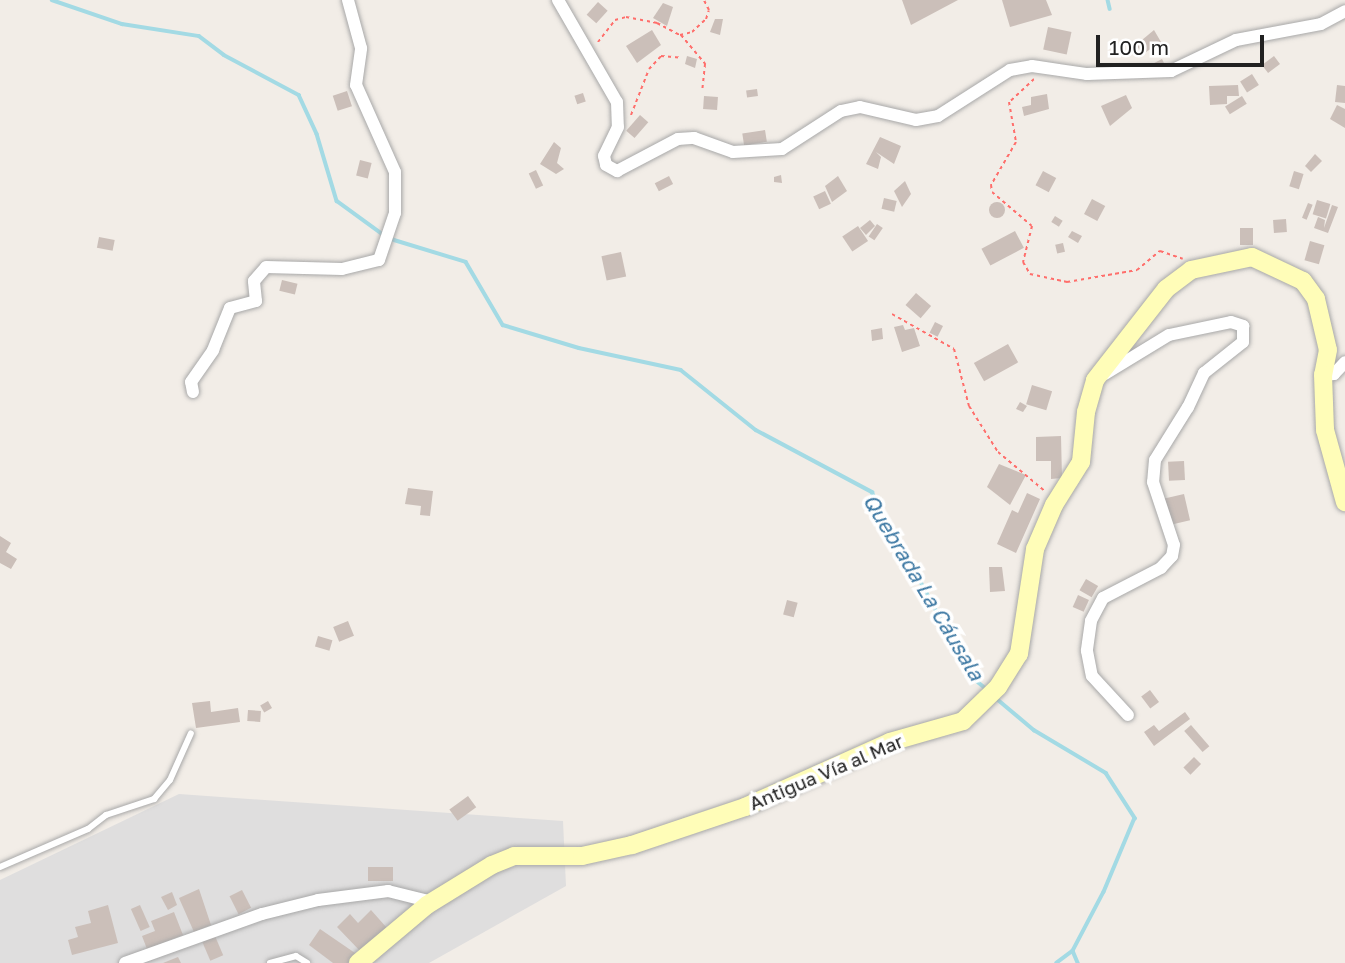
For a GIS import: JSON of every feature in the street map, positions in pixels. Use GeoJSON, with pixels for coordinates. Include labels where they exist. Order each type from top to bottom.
{"type":"FeatureCollection","features":[{"type":"Feature","properties":{"kind":"main road","name":"Antigua Vía al Mar"},"geometry":{"type":"LineString","coordinates":[[358,963],[432,902],[514,856],[609,852],[745,807],[890,742],[963,721],[992,694],[1019,654],[1035,549],[1054,505],[1081,463],[1086,412],[1096,380],[1166,289],[1199,267],[1252,257],[1303,281],[1325,322],[1328,350],[1323,375],[1325,430],[1345,502]]}},
{"type":"Feature","properties":{"kind":"street"},"geometry":{"type":"LineString","coordinates":[[193,392],[191,382],[213,350],[230,308],[256,301],[254,281],[266,267],[342,269],[379,260],[395,213],[396,173],[356,85],[361,48],[348,0]]}},
{"type":"Feature","properties":{"kind":"street"},"geometry":{"type":"LineString","coordinates":[[558,0],[617,102],[618,127],[604,156],[606,165],[617,171],[678,139],[694,138],[733,152],[782,149],[841,111],[860,107],[916,120],[938,116],[1010,70],[1049,68],[1113,74],[1171,71],[1236,40],[1321,24],[1345,11]]}},
{"type":"Feature","properties":{"kind":"street"},"geometry":{"type":"LineString","coordinates":[[1096,380],[1169,335],[1231,322],[1243,326],[1243,342],[1203,373],[1188,407],[1155,460],[1153,482],[1174,545],[1172,556],[1161,568],[1103,598],[1091,621],[1087,651],[1092,676],[1128,715]]}},
{"type":"Feature","properties":{"kind":"street"},"geometry":{"type":"LineString","coordinates":[[1323,375],[1334,374],[1345,362]]}},
{"type":"Feature","properties":{"kind":"street"},"geometry":{"type":"LineString","coordinates":[[125,963],[262,914],[318,900],[388,891],[432,902]]}},
{"type":"Feature","properties":{"kind":"lane"},"geometry":{"type":"LineString","coordinates":[[0,867],[88,828],[106,814],[153,800],[170,780],[191,733]]}},
{"type":"Feature","properties":{"kind":"lane"},"geometry":{"type":"LineString","coordinates":[[270,963],[296,956],[307,963]]}},
{"type":"Feature","properties":{"kind":"path"},"geometry":{"type":"LineString","coordinates":[[680,35],[692,32],[706,19],[709,10],[704,0]]}},
{"type":"Feature","properties":{"kind":"path"},"geometry":{"type":"LineString","coordinates":[[591,53],[606,29],[626,16],[657,23],[680,35],[705,64],[702,92]]}},
{"type":"Feature","properties":{"kind":"path"},"geometry":{"type":"LineString","coordinates":[[618,127],[631,114],[649,69],[662,56],[682,58]]}},
{"type":"Feature","properties":{"kind":"path"},"geometry":{"type":"LineString","coordinates":[[1049,68],[1009,102],[1016,142],[991,185],[992,192],[1032,226],[1023,262],[1030,274],[1067,282],[1112,277],[1137,270],[1160,251],[1199,267]]}},
{"type":"Feature","properties":{"kind":"path"},"geometry":{"type":"LineString","coordinates":[[892,314],[954,349],[969,405],[998,452],[1030,473],[1054,505]]}},
{"type":"Feature","properties":{"kind":"shaded area"},"geometry":{"type":"Polygon","coordinates":[[[179,794],[563,821],[566,886],[429,963],[0,963],[0,880],[179,794]]]}},
{"type":"Feature","properties":{"kind":"building"},"geometry":{"type":"Polygon","coordinates":[[[902,0],[958,0],[911,25],[902,0]]]}},
{"type":"Feature","properties":{"kind":"building"},"geometry":{"type":"Polygon","coordinates":[[[1002,0],[1046,0],[1052,15],[1010,27],[1002,0]]]}},
{"type":"Feature","properties":{"kind":"building"},"geometry":{"type":"Polygon","coordinates":[[[598,2],[608,11],[596,23],[587,15],[598,2]]]}},
{"type":"Feature","properties":{"kind":"building"},"geometry":{"type":"Polygon","coordinates":[[[663,3],[673,7],[667,26],[653,18],[663,3]]]}},
{"type":"Feature","properties":{"kind":"building"},"geometry":{"type":"Polygon","coordinates":[[[715,19],[723,19],[720,35],[710,32],[715,19]]]}},
{"type":"Feature","properties":{"kind":"building"},"geometry":{"type":"Polygon","coordinates":[[[1048,27],[1071,32],[1067,54],[1043,49],[1048,27]]]}},
{"type":"Feature","properties":{"kind":"building"},"geometry":{"type":"Polygon","coordinates":[[[652,30],[661,45],[637,63],[626,46],[652,30]]]}},
{"type":"Feature","properties":{"kind":"building"},"geometry":{"type":"Polygon","coordinates":[[[1154,30],[1161,42],[1143,54],[1136,45],[1154,30]]]}},
{"type":"Feature","properties":{"kind":"building"},"geometry":{"type":"Polygon","coordinates":[[[687,56],[697,59],[695,68],[685,64],[687,56]]]}},
{"type":"Feature","properties":{"kind":"building"},"geometry":{"type":"Polygon","coordinates":[[[1274,56],[1280,64],[1268,73],[1262,65],[1274,56]]]}},
{"type":"Feature","properties":{"kind":"building"},"geometry":{"type":"Polygon","coordinates":[[[1162,59],[1165,65],[1154,71],[1150,65],[1162,59]]]}},
{"type":"Feature","properties":{"kind":"building"},"geometry":{"type":"Polygon","coordinates":[[[1252,74],[1259,85],[1247,92],[1240,81],[1252,74]]]}},
{"type":"Feature","properties":{"kind":"building"},"geometry":{"type":"Polygon","coordinates":[[[1238,85],[1239,96],[1227,96],[1227,104],[1210,105],[1209,86],[1238,85]]]}},
{"type":"Feature","properties":{"kind":"building"},"geometry":{"type":"Polygon","coordinates":[[[1337,85],[1345,86],[1345,103],[1335,102],[1337,85]]]}},
{"type":"Feature","properties":{"kind":"building"},"geometry":{"type":"Polygon","coordinates":[[[757,89],[758,96],[747,97],[746,91],[757,89]]]}},
{"type":"Feature","properties":{"kind":"building"},"geometry":{"type":"Polygon","coordinates":[[[347,91],[352,106],[338,111],[333,96],[347,91]]]}},
{"type":"Feature","properties":{"kind":"building"},"geometry":{"type":"Polygon","coordinates":[[[583,93],[586,102],[577,104],[574,96],[583,93]]]}},
{"type":"Feature","properties":{"kind":"building"},"geometry":{"type":"Polygon","coordinates":[[[1047,94],[1049,109],[1024,116],[1022,107],[1031,105],[1031,97],[1047,94]]]}},
{"type":"Feature","properties":{"kind":"building"},"geometry":{"type":"Polygon","coordinates":[[[1126,95],[1132,108],[1110,126],[1101,106],[1126,95]]]}},
{"type":"Feature","properties":{"kind":"building"},"geometry":{"type":"Polygon","coordinates":[[[704,96],[718,97],[717,110],[703,109],[704,96]]]}},
{"type":"Feature","properties":{"kind":"building"},"geometry":{"type":"Polygon","coordinates":[[[1242,96],[1247,104],[1230,114],[1225,107],[1242,96]]]}},
{"type":"Feature","properties":{"kind":"building"},"geometry":{"type":"Polygon","coordinates":[[[1337,105],[1345,109],[1345,128],[1330,119],[1337,105]]]}},
{"type":"Feature","properties":{"kind":"building"},"geometry":{"type":"Polygon","coordinates":[[[640,115],[648,122],[635,138],[626,131],[640,115]]]}},
{"type":"Feature","properties":{"kind":"building"},"geometry":{"type":"Polygon","coordinates":[[[765,130],[767,142],[744,145],[742,134],[765,130]]]}},
{"type":"Feature","properties":{"kind":"building"},"geometry":{"type":"Polygon","coordinates":[[[880,137],[901,146],[894,164],[876,152],[881,157],[878,169],[866,164],[880,137]]]}},
{"type":"Feature","properties":{"kind":"building"},"geometry":{"type":"Polygon","coordinates":[[[554,142],[561,148],[557,163],[564,169],[556,174],[540,164],[554,142]]]}},
{"type":"Feature","properties":{"kind":"building"},"geometry":{"type":"Polygon","coordinates":[[[1315,154],[1322,161],[1311,172],[1305,166],[1315,154]]]}},
{"type":"Feature","properties":{"kind":"building"},"geometry":{"type":"Polygon","coordinates":[[[360,160],[372,163],[368,178],[356,176],[360,160]]]}},
{"type":"Feature","properties":{"kind":"building"},"geometry":{"type":"Polygon","coordinates":[[[536,170],[543,185],[536,189],[529,173],[536,170]]]}},
{"type":"Feature","properties":{"kind":"building"},"geometry":{"type":"Polygon","coordinates":[[[1043,171],[1056,178],[1049,192],[1035,185],[1043,171]]]}},
{"type":"Feature","properties":{"kind":"building"},"geometry":{"type":"Polygon","coordinates":[[[1294,171],[1304,174],[1299,189],[1289,186],[1294,171]]]}},
{"type":"Feature","properties":{"kind":"building"},"geometry":{"type":"Polygon","coordinates":[[[781,175],[782,183],[774,182],[774,177],[781,175]]]}},
{"type":"Feature","properties":{"kind":"building"},"geometry":{"type":"Polygon","coordinates":[[[669,176],[673,184],[659,191],[655,183],[669,176]]]}},
{"type":"Feature","properties":{"kind":"building"},"geometry":{"type":"Polygon","coordinates":[[[838,176],[847,191],[832,202],[825,186],[838,176]]]}},
{"type":"Feature","properties":{"kind":"building"},"geometry":{"type":"Polygon","coordinates":[[[905,181],[911,194],[902,207],[894,191],[905,181]]]}},
{"type":"Feature","properties":{"kind":"building"},"geometry":{"type":"Polygon","coordinates":[[[825,191],[831,204],[819,209],[813,196],[825,191]]]}},
{"type":"Feature","properties":{"kind":"building"},"geometry":{"type":"Polygon","coordinates":[[[884,198],[897,201],[894,212],[882,209],[884,198]]]}},
{"type":"Feature","properties":{"kind":"building"},"geometry":{"type":"Polygon","coordinates":[[[1092,199],[1105,206],[1097,221],[1084,214],[1092,199]]]}},
{"type":"Feature","properties":{"kind":"building"},"geometry":{"type":"Polygon","coordinates":[[[1317,200],[1330,204],[1326,218],[1313,214],[1317,200]]]}},
{"type":"Feature","properties":{"kind":"building"},"geometry":{"type":"Polygon","coordinates":[[[997,202],[1005,210],[997,218],[989,210],[997,202]]]}},
{"type":"Feature","properties":{"kind":"building"},"geometry":{"type":"Polygon","coordinates":[[[1308,203],[1313,205],[1307,220],[1302,218],[1308,203]]]}},
{"type":"Feature","properties":{"kind":"building"},"geometry":{"type":"Polygon","coordinates":[[[1332,205],[1338,207],[1328,233],[1314,228],[1318,217],[1325,220],[1324,228],[1332,205]]]}},
{"type":"Feature","properties":{"kind":"building"},"geometry":{"type":"Polygon","coordinates":[[[1055,216],[1063,221],[1059,227],[1051,222],[1055,216]]]}},
{"type":"Feature","properties":{"kind":"building"},"geometry":{"type":"Polygon","coordinates":[[[1286,219],[1287,232],[1274,233],[1273,220],[1286,219]]]}},
{"type":"Feature","properties":{"kind":"building"},"geometry":{"type":"Polygon","coordinates":[[[870,220],[875,226],[866,235],[860,228],[870,220]]]}},
{"type":"Feature","properties":{"kind":"building"},"geometry":{"type":"Polygon","coordinates":[[[877,224],[883,228],[874,240],[869,236],[877,224]]]}},
{"type":"Feature","properties":{"kind":"building"},"geometry":{"type":"Polygon","coordinates":[[[858,226],[868,241],[852,252],[842,237],[858,226]]]}},
{"type":"Feature","properties":{"kind":"building"},"geometry":{"type":"Polygon","coordinates":[[[1240,228],[1253,228],[1253,245],[1240,245],[1240,228]]]}},
{"type":"Feature","properties":{"kind":"building"},"geometry":{"type":"Polygon","coordinates":[[[1015,231],[1024,248],[990,266],[981,249],[1015,231]]]}},
{"type":"Feature","properties":{"kind":"building"},"geometry":{"type":"Polygon","coordinates":[[[1072,231],[1082,236],[1078,243],[1068,237],[1072,231]]]}},
{"type":"Feature","properties":{"kind":"building"},"geometry":{"type":"Polygon","coordinates":[[[99,237],[115,240],[113,251],[97,248],[99,237]]]}},
{"type":"Feature","properties":{"kind":"building"},"geometry":{"type":"Polygon","coordinates":[[[1310,241],[1324,245],[1319,264],[1304,260],[1310,241]]]}},
{"type":"Feature","properties":{"kind":"building"},"geometry":{"type":"Polygon","coordinates":[[[1063,243],[1065,252],[1057,254],[1055,245],[1063,243]]]}},
{"type":"Feature","properties":{"kind":"building"},"geometry":{"type":"Polygon","coordinates":[[[621,252],[626,276],[607,281],[601,256],[621,252]]]}},
{"type":"Feature","properties":{"kind":"building"},"geometry":{"type":"Polygon","coordinates":[[[282,280],[298,284],[295,295],[279,291],[282,280]]]}},
{"type":"Feature","properties":{"kind":"building"},"geometry":{"type":"Polygon","coordinates":[[[916,293],[931,306],[921,318],[906,305],[916,293]]]}},
{"type":"Feature","properties":{"kind":"building"},"geometry":{"type":"Polygon","coordinates":[[[935,322],[943,326],[938,337],[930,333],[935,322]]]}},
{"type":"Feature","properties":{"kind":"building"},"geometry":{"type":"Polygon","coordinates":[[[903,325],[905,330],[914,328],[920,346],[902,352],[894,327],[903,325]]]}},
{"type":"Feature","properties":{"kind":"building"},"geometry":{"type":"Polygon","coordinates":[[[882,328],[883,339],[872,341],[871,330],[882,328]]]}},
{"type":"Feature","properties":{"kind":"building"},"geometry":{"type":"Polygon","coordinates":[[[1008,344],[1018,362],[984,381],[974,363],[1008,344]]]}},
{"type":"Feature","properties":{"kind":"building"},"geometry":{"type":"Polygon","coordinates":[[[1032,385],[1052,391],[1046,410],[1026,404],[1032,385]]]}},
{"type":"Feature","properties":{"kind":"building"},"geometry":{"type":"Polygon","coordinates":[[[1020,402],[1027,406],[1023,412],[1016,409],[1020,402]]]}},
{"type":"Feature","properties":{"kind":"building"},"geometry":{"type":"Polygon","coordinates":[[[1061,436],[1062,478],[1051,479],[1051,461],[1036,461],[1036,437],[1061,436]]]}},
{"type":"Feature","properties":{"kind":"building"},"geometry":{"type":"Polygon","coordinates":[[[1184,461],[1185,480],[1169,481],[1168,462],[1184,461]]]}},
{"type":"Feature","properties":{"kind":"building"},"geometry":{"type":"Polygon","coordinates":[[[999,464],[1026,475],[1010,505],[987,487],[999,464]]]}},
{"type":"Feature","properties":{"kind":"building"},"geometry":{"type":"Polygon","coordinates":[[[408,488],[433,491],[430,516],[420,515],[421,506],[405,504],[408,488]]]}},
{"type":"Feature","properties":{"kind":"building"},"geometry":{"type":"Polygon","coordinates":[[[1027,493],[1040,499],[1016,553],[997,544],[1012,510],[1018,513],[1027,493]]]}},
{"type":"Feature","properties":{"kind":"building"},"geometry":{"type":"Polygon","coordinates":[[[1184,494],[1190,520],[1170,525],[1164,499],[1184,494]]]}},
{"type":"Feature","properties":{"kind":"building"},"geometry":{"type":"Polygon","coordinates":[[[0,536],[11,543],[6,552],[17,559],[11,569],[0,563],[0,536]]]}},
{"type":"Feature","properties":{"kind":"building"},"geometry":{"type":"Polygon","coordinates":[[[989,567],[1002,567],[1005,591],[990,592],[989,567]]]}},
{"type":"Feature","properties":{"kind":"building"},"geometry":{"type":"Polygon","coordinates":[[[1086,579],[1098,586],[1092,597],[1080,590],[1086,579]]]}},
{"type":"Feature","properties":{"kind":"building"},"geometry":{"type":"Polygon","coordinates":[[[1078,595],[1089,600],[1084,612],[1073,607],[1078,595]]]}},
{"type":"Feature","properties":{"kind":"building"},"geometry":{"type":"Polygon","coordinates":[[[787,600],[798,603],[794,617],[783,614],[787,600]]]}},
{"type":"Feature","properties":{"kind":"building"},"geometry":{"type":"Polygon","coordinates":[[[348,621],[354,636],[339,642],[333,627],[348,621]]]}},
{"type":"Feature","properties":{"kind":"building"},"geometry":{"type":"Polygon","coordinates":[[[318,636],[332,640],[329,651],[315,647],[318,636]]]}},
{"type":"Feature","properties":{"kind":"building"},"geometry":{"type":"Polygon","coordinates":[[[1150,690],[1159,702],[1150,709],[1141,697],[1150,690]]]}},
{"type":"Feature","properties":{"kind":"building"},"geometry":{"type":"Polygon","coordinates":[[[210,701],[211,712],[238,708],[240,722],[196,728],[192,703],[210,701]]]}},
{"type":"Feature","properties":{"kind":"building"},"geometry":{"type":"Polygon","coordinates":[[[268,701],[272,708],[264,712],[260,706],[268,701]]]}},
{"type":"Feature","properties":{"kind":"building"},"geometry":{"type":"Polygon","coordinates":[[[248,710],[261,711],[260,722],[247,721],[248,710]]]}},
{"type":"Feature","properties":{"kind":"building"},"geometry":{"type":"Polygon","coordinates":[[[1185,712],[1190,719],[1154,746],[1144,732],[1154,725],[1159,731],[1185,712]]]}},
{"type":"Feature","properties":{"kind":"building"},"geometry":{"type":"Polygon","coordinates":[[[1191,725],[1209,746],[1203,752],[1184,731],[1191,725]]]}},
{"type":"Feature","properties":{"kind":"building"},"geometry":{"type":"Polygon","coordinates":[[[1194,757],[1201,764],[1190,775],[1183,768],[1194,757]]]}},
{"type":"Feature","properties":{"kind":"building"},"geometry":{"type":"Polygon","coordinates":[[[468,796],[476,807],[458,821],[449,810],[468,796]]]}},
{"type":"Feature","properties":{"kind":"building"},"geometry":{"type":"Polygon","coordinates":[[[368,867],[393,867],[393,881],[368,881],[368,867]]]}},
{"type":"Feature","properties":{"kind":"building"},"geometry":{"type":"Polygon","coordinates":[[[199,889],[211,925],[194,932],[179,898],[199,889]]]}},
{"type":"Feature","properties":{"kind":"building"},"geometry":{"type":"Polygon","coordinates":[[[242,890],[251,908],[239,914],[230,896],[242,890]]]}},
{"type":"Feature","properties":{"kind":"building"},"geometry":{"type":"Polygon","coordinates":[[[172,892],[177,905],[168,910],[161,897],[172,892]]]}},
{"type":"Feature","properties":{"kind":"building"},"geometry":{"type":"Polygon","coordinates":[[[108,905],[118,943],[72,955],[68,940],[78,937],[75,927],[91,923],[88,911],[108,905]]]}},
{"type":"Feature","properties":{"kind":"building"},"geometry":{"type":"Polygon","coordinates":[[[140,905],[150,927],[141,931],[131,909],[140,905]]]}},
{"type":"Feature","properties":{"kind":"building"},"geometry":{"type":"Polygon","coordinates":[[[371,910],[387,928],[361,952],[337,927],[350,914],[358,923],[371,910]]]}},
{"type":"Feature","properties":{"kind":"building"},"geometry":{"type":"Polygon","coordinates":[[[174,912],[183,935],[147,949],[142,936],[155,931],[151,921],[174,912]]]}},
{"type":"Feature","properties":{"kind":"building"},"geometry":{"type":"Polygon","coordinates":[[[320,929],[355,953],[348,963],[333,963],[309,945],[320,929]]]}},
{"type":"Feature","properties":{"kind":"building"},"geometry":{"type":"Polygon","coordinates":[[[215,936],[223,955],[210,961],[202,941],[215,936]]]}},
{"type":"Feature","properties":{"kind":"building"},"geometry":{"type":"Polygon","coordinates":[[[178,957],[181,963],[163,963],[178,957]]]}},
{"type":"Feature","properties":{"kind":"waterway","name":"Quebrada La Cáusala"},"geometry":{"type":"LineString","coordinates":[[52,0],[122,24],[199,36],[224,55],[299,95],[317,134],[337,201],[384,235]]}},
{"type":"Feature","properties":{"kind":"waterway"},"geometry":{"type":"LineString","coordinates":[[1108,0],[1110,9]]}},
{"type":"Feature","properties":{"kind":"waterway","name":"Quebrada La Cáusala"},"geometry":{"type":"LineString","coordinates":[[391,239],[466,262],[503,325],[579,348],[681,370],[756,430],[872,492],[973,678],[988,690]]}},
{"type":"Feature","properties":{"kind":"waterway","name":"Quebrada La Cáusala"},"geometry":{"type":"LineString","coordinates":[[996,698],[1034,730],[1106,773],[1135,818],[1104,892],[1073,951],[1057,963]]}},
{"type":"Feature","properties":{"kind":"waterway"},"geometry":{"type":"LineString","coordinates":[[1073,951],[1078,963]]}}]}
